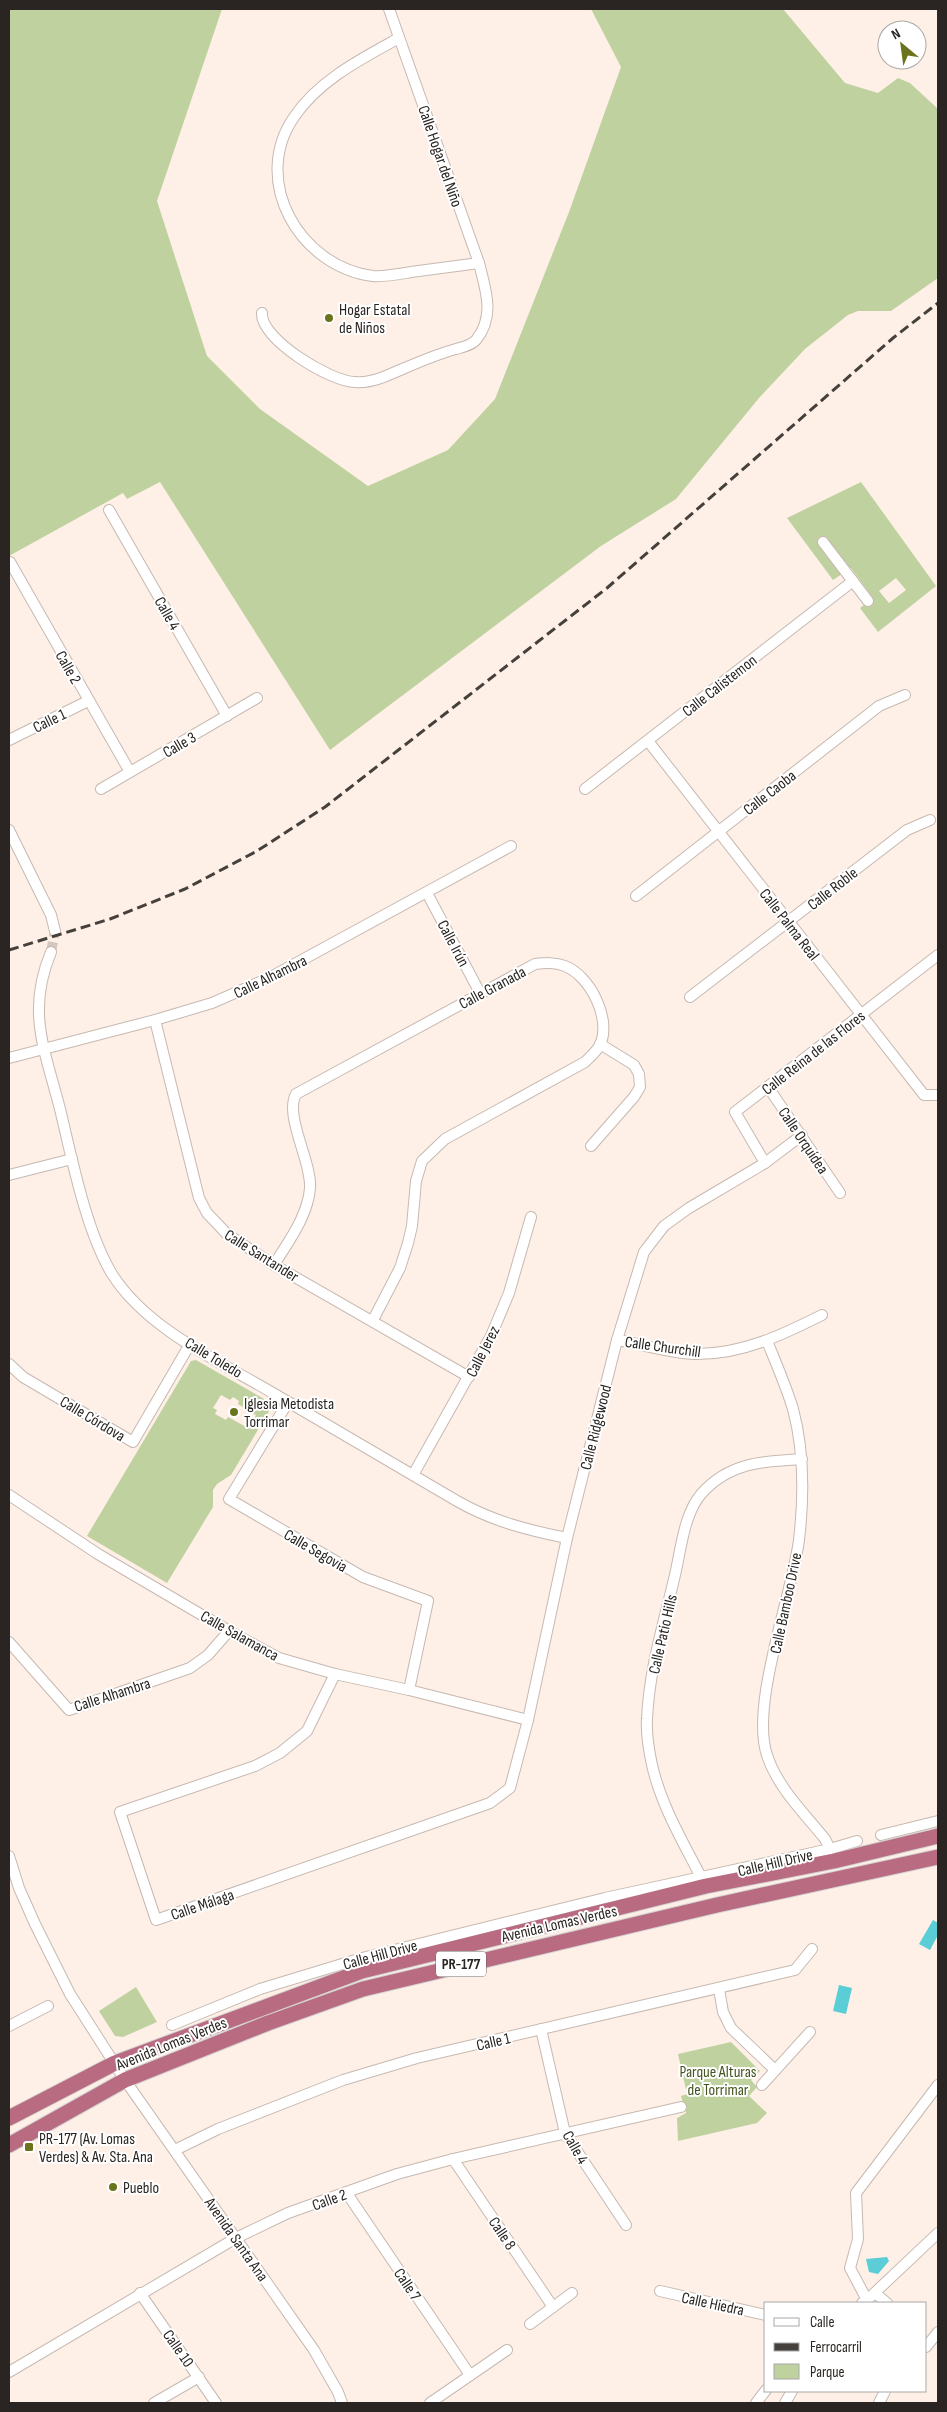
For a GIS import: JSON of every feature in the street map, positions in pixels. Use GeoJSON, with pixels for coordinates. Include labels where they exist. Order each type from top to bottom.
{"type":"FeatureCollection","features":[{"type":"Feature","properties":{"kind":"highway","name":"Avenida Lomas Verdes"},"geometry":{"type":"LineString","coordinates":[[9,2118],[115,2063],[362,1971],[706,1886],[834,1860],[938,1836]]}},
{"type":"Feature","properties":{"kind":"highway","name":"Avenida Lomas Verdes"},"geometry":{"type":"LineString","coordinates":[[9,2145],[125,2080],[268,2023],[363,1988],[717,1905],[938,1857]]}},
{"type":"Feature","properties":{"kind":"street","name":"Calle Hogar del Niño"},"geometry":{"type":"LineString","coordinates":[[262,313],[261,320],[267,331],[307,364],[352,383],[381,378],[436,355],[470,345],[476,340],[485,323],[489,305],[479,263],[389,9]]}},
{"type":"Feature","properties":{"kind":"street"},"geometry":{"type":"LineString","coordinates":[[399,38],[341,71],[322,86],[293,117],[282,140],[276,163],[279,188],[287,211],[299,235],[315,250],[338,265],[362,273],[385,276],[479,263]]}},
{"type":"Feature","properties":{"kind":"street","name":"Calle 4"},"geometry":{"type":"LineString","coordinates":[[109,510],[227,716]]}},
{"type":"Feature","properties":{"kind":"street"},"geometry":{"type":"LineString","coordinates":[[823,542],[868,601]]}},
{"type":"Feature","properties":{"kind":"street","name":"Calle 2"},"geometry":{"type":"LineString","coordinates":[[10,562],[130,772]]}},
{"type":"Feature","properties":{"kind":"street","name":"Calle Calistemon"},"geometry":{"type":"LineString","coordinates":[[586,790],[853,581]]}},
{"type":"Feature","properties":{"kind":"street","name":"Calle Caoba"},"geometry":{"type":"LineString","coordinates":[[636,896],[879,706],[905,694]]}},
{"type":"Feature","properties":{"kind":"street","name":"Calle 3"},"geometry":{"type":"LineString","coordinates":[[101,789],[257,698]]}},
{"type":"Feature","properties":{"kind":"street","name":"Calle 1"},"geometry":{"type":"LineString","coordinates":[[9,740],[88,701]]}},
{"type":"Feature","properties":{"kind":"street","name":"Calle Palma Real"},"geometry":{"type":"LineString","coordinates":[[648,741],[924,1095],[938,1095]]}},
{"type":"Feature","properties":{"kind":"street","name":"Calle Roble"},"geometry":{"type":"LineString","coordinates":[[690,997],[907,830],[930,820]]}},
{"type":"Feature","properties":{"kind":"street"},"geometry":{"type":"LineString","coordinates":[[9,830],[12,842],[51,915],[55,931]]}},
{"type":"Feature","properties":{"kind":"street","name":"Calle Alhambra"},"geometry":{"type":"LineString","coordinates":[[9,1058],[212,1003],[269,978],[511,846]]}},
{"type":"Feature","properties":{"kind":"street","name":"Calle Irún"},"geometry":{"type":"LineString","coordinates":[[427,893],[480,993]]}},
{"type":"Feature","properties":{"kind":"street","name":"Calle Toledo"},"geometry":{"type":"LineString","coordinates":[[51,952],[39,990],[38,1022],[72,1159],[95,1238],[113,1276],[145,1314],[190,1344],[288,1402],[412,1475],[490,1518],[531,1531],[566,1538]]}},
{"type":"Feature","properties":{"kind":"street","name":"Calle Reina de las Flores"},"geometry":{"type":"LineString","coordinates":[[765,1163],[735,1112],[938,955]]}},
{"type":"Feature","properties":{"kind":"street","name":"Calle Granada"},"geometry":{"type":"LineString","coordinates":[[274,1265],[298,1225],[308,1202],[310,1187],[308,1167],[293,1113],[296,1094],[535,964],[550,962],[565,966],[584,981],[599,1008],[604,1028],[600,1044]]}},
{"type":"Feature","properties":{"kind":"street","name":"Calle Santander"},"geometry":{"type":"LineString","coordinates":[[154,1020],[199,1198],[207,1213],[227,1234],[274,1265],[373,1320],[469,1377]]}},
{"type":"Feature","properties":{"kind":"street"},"geometry":{"type":"LineString","coordinates":[[373,1320],[400,1268],[408,1243],[412,1226],[416,1181],[422,1161],[445,1139],[558,1079],[585,1062],[600,1044],[634,1065],[640,1074],[640,1087],[634,1097],[591,1146]]}},
{"type":"Feature","properties":{"kind":"street","name":"Calle Orquídea"},"geometry":{"type":"LineString","coordinates":[[768,1087],[840,1193]]}},
{"type":"Feature","properties":{"kind":"street"},"geometry":{"type":"LineString","coordinates":[[765,1163],[802,1135]]}},
{"type":"Feature","properties":{"kind":"street"},"geometry":{"type":"LineString","coordinates":[[9,1175],[72,1159]]}},
{"type":"Feature","properties":{"kind":"street","name":"Calle Ridgewood"},"geometry":{"type":"LineString","coordinates":[[528,1720],[566,1538],[617,1340],[644,1252],[664,1226],[689,1208],[765,1163]]}},
{"type":"Feature","properties":{"kind":"street","name":"Calle Jerez"},"geometry":{"type":"LineString","coordinates":[[412,1475],[491,1336],[509,1293],[531,1218]]}},
{"type":"Feature","properties":{"kind":"street","name":"Calle Churchill"},"geometry":{"type":"LineString","coordinates":[[617,1340],[696,1354],[734,1351],[767,1341],[822,1315]]}},
{"type":"Feature","properties":{"kind":"street","name":"Calle Bamboo Drive"},"geometry":{"type":"LineString","coordinates":[[767,1341],[793,1408],[802,1459],[799,1540],[766,1691],[764,1726],[766,1755],[777,1776],[825,1839],[830,1850]]}},
{"type":"Feature","properties":{"kind":"street","name":"Calle Córdova"},"geometry":{"type":"LineString","coordinates":[[9,1364],[23,1377],[133,1442],[190,1344]]}},
{"type":"Feature","properties":{"kind":"street","name":"Calle Segovia"},"geometry":{"type":"LineString","coordinates":[[288,1402],[228,1499],[363,1577],[428,1601],[409,1690]]}},
{"type":"Feature","properties":{"kind":"street","name":"Calle Patio Hills"},"geometry":{"type":"LineString","coordinates":[[702,1879],[660,1794],[652,1763],[647,1721],[651,1674],[689,1519],[701,1494],[719,1478],[742,1465],[758,1461],[802,1459]]}},
{"type":"Feature","properties":{"kind":"street","name":"Calle Salamanca"},"geometry":{"type":"LineString","coordinates":[[9,1495],[98,1554],[279,1658],[335,1674],[409,1690],[528,1720]]}},
{"type":"Feature","properties":{"kind":"street","name":"Calle Alhambra"},"geometry":{"type":"LineString","coordinates":[[9,1642],[69,1710],[190,1668],[208,1655],[229,1631]]}},
{"type":"Feature","properties":{"kind":"street","name":"Calle Málaga"},"geometry":{"type":"LineString","coordinates":[[335,1674],[306,1731],[280,1753],[255,1766],[120,1812],[156,1920],[490,1803],[510,1788],[528,1720]]}},
{"type":"Feature","properties":{"kind":"street"},"geometry":{"type":"LineString","coordinates":[[881,1835],[938,1821]]}},
{"type":"Feature","properties":{"kind":"street","name":"Calle Hill Drive"},"geometry":{"type":"LineString","coordinates":[[172,2025],[260,1989],[362,1958],[606,1898],[702,1879],[830,1850],[858,1841]]}},
{"type":"Feature","properties":{"kind":"street","name":"Avenida Santa Ana"},"geometry":{"type":"LineString","coordinates":[[9,1856],[19,1888],[70,1994],[125,2080],[314,2350],[342,2403]]}},
{"type":"Feature","properties":{"kind":"street","name":"Calle 1"},"geometry":{"type":"LineString","coordinates":[[175,2150],[218,2128],[343,2080],[417,2058],[795,1970],[812,1949]]}},
{"type":"Feature","properties":{"kind":"street"},"geometry":{"type":"LineString","coordinates":[[719,1989],[723,2012],[731,2028],[776,2070]]}},
{"type":"Feature","properties":{"kind":"street"},"geometry":{"type":"LineString","coordinates":[[9,2026],[48,2006]]}},
{"type":"Feature","properties":{"kind":"street","name":"Calle 4"},"geometry":{"type":"LineString","coordinates":[[541,2030],[565,2133],[626,2225]]}},
{"type":"Feature","properties":{"kind":"street"},"geometry":{"type":"LineString","coordinates":[[762,2085],[810,2032]]}},
{"type":"Feature","properties":{"kind":"street"},"geometry":{"type":"LineString","coordinates":[[867,2300],[850,2268],[858,2239],[856,2193],[938,2085]]}},
{"type":"Feature","properties":{"kind":"street","name":"Calle 2"},"geometry":{"type":"LineString","coordinates":[[9,2372],[236,2238],[288,2213],[397,2174],[453,2159],[681,2107]]}},
{"type":"Feature","properties":{"kind":"street","name":"Calle 8"},"geometry":{"type":"LineString","coordinates":[[453,2159],[553,2307]]}},
{"type":"Feature","properties":{"kind":"street","name":"Calle 7"},"geometry":{"type":"LineString","coordinates":[[346,2192],[470,2375]]}},
{"type":"Feature","properties":{"kind":"street"},"geometry":{"type":"LineString","coordinates":[[867,2300],[938,2233]]}},
{"type":"Feature","properties":{"kind":"street","name":"Calle Hiedra"},"geometry":{"type":"LineString","coordinates":[[660,2291],[764,2314]]}},
{"type":"Feature","properties":{"kind":"street","name":"Calle 10"},"geometry":{"type":"LineString","coordinates":[[140,2293],[216,2403]]}},
{"type":"Feature","properties":{"kind":"street"},"geometry":{"type":"LineString","coordinates":[[530,2324],[572,2293]]}},
{"type":"Feature","properties":{"kind":"street"},"geometry":{"type":"LineString","coordinates":[[867,2300],[880,2302]]}},
{"type":"Feature","properties":{"kind":"street"},"geometry":{"type":"LineString","coordinates":[[927,2342],[938,2332]]}},
{"type":"Feature","properties":{"kind":"street"},"geometry":{"type":"LineString","coordinates":[[430,2403],[507,2350]]}},
{"type":"Feature","properties":{"kind":"street"},"geometry":{"type":"LineString","coordinates":[[154,2403],[199,2377]]}},
{"type":"Feature","properties":{"kind":"street"},"geometry":{"type":"LineString","coordinates":[[756,2403],[764,2392]]}},
{"type":"Feature","properties":{"kind":"street"},"geometry":{"type":"LineString","coordinates":[[785,2403],[791,2392]]}},
{"type":"Feature","properties":{"kind":"green space"},"geometry":{"type":"Polygon","coordinates":[[[9,9],[222,9],[157,201],[207,356],[260,409],[368,486],[448,450],[495,399],[569,212],[621,67],[591,9],[783,9],[845,83],[878,93],[898,78],[910,83],[938,109],[938,278],[891,311],[858,311],[848,315],[805,349],[759,398],[676,499],[601,546],[330,750],[160,482],[127,499],[123,493],[9,556],[9,9]]]}},
{"type":"Feature","properties":{"kind":"green space"},"geometry":{"type":"Polygon","coordinates":[[[861,482],[936,586],[878,632],[860,608],[873,598],[851,568],[833,580],[787,518],[861,482]],[[896,578],[879,591],[889,603],[906,590],[896,578]]]}},
{"type":"Feature","properties":{"kind":"green space"},"geometry":{"type":"Polygon","coordinates":[[[196,1360],[266,1400],[271,1408],[231,1475],[217,1484],[213,1490],[213,1507],[167,1583],[87,1536],[191,1361],[196,1360]],[[221,1395],[213,1408],[217,1410],[215,1414],[226,1420],[228,1417],[248,1428],[256,1415],[238,1404],[239,1401],[233,1397],[230,1400],[221,1395]]]}},
{"type":"Feature","properties":{"kind":"green space"},"geometry":{"type":"Polygon","coordinates":[[[136,1987],[157,2022],[123,2037],[115,2036],[99,2011],[136,1987]]]}},
{"type":"Feature","properties":{"kind":"green space","name":"Parque Alturas de Torrimar"},"geometry":{"type":"Polygon","coordinates":[[[731,2042],[760,2071],[751,2080],[757,2087],[749,2096],[767,2113],[757,2123],[678,2141],[677,2118],[686,2113],[681,2096],[687,2094],[678,2054],[731,2042]]]}},
{"type":"Feature","properties":{"kind":"water"},"geometry":{"type":"Polygon","coordinates":[[[933,1920],[938,1923],[938,1935],[930,1950],[919,1944],[933,1920]]]}},
{"type":"Feature","properties":{"kind":"water"},"geometry":{"type":"Polygon","coordinates":[[[839,1985],[852,1988],[846,2014],[833,2011],[839,1985]]]}},
{"type":"Feature","properties":{"kind":"water"},"geometry":{"type":"Polygon","coordinates":[[[887,2257],[889,2261],[878,2274],[869,2272],[866,2259],[887,2257]]]}},
{"type":"Feature","properties":{"kind":"tunnel"},"geometry":{"type":"LineString","coordinates":[[51,952],[55,931]]}},
{"type":"Feature","properties":{"kind":"railway"},"geometry":{"type":"LineString","coordinates":[[9,950],[110,919],[185,889],[257,851],[325,807],[607,588],[893,338],[938,303]]}},
{"type":"Feature","properties":{"kind":"place","name":"Hogar Estatal de Niños"},"geometry":{"type":"Point","coordinates":[329,318]}},
{"type":"Feature","properties":{"kind":"place","name":"Iglesia Metodista Torrimar"},"geometry":{"type":"Point","coordinates":[234,1412]}},
{"type":"Feature","properties":{"kind":"place","name":"PR-177 (Av. Lomas Verdes) & Av. Sta. Ana"},"geometry":{"type":"Point","coordinates":[29,2147]}},
{"type":"Feature","properties":{"kind":"place","name":"Pueblo"},"geometry":{"type":"Point","coordinates":[113,2187]}}]}
